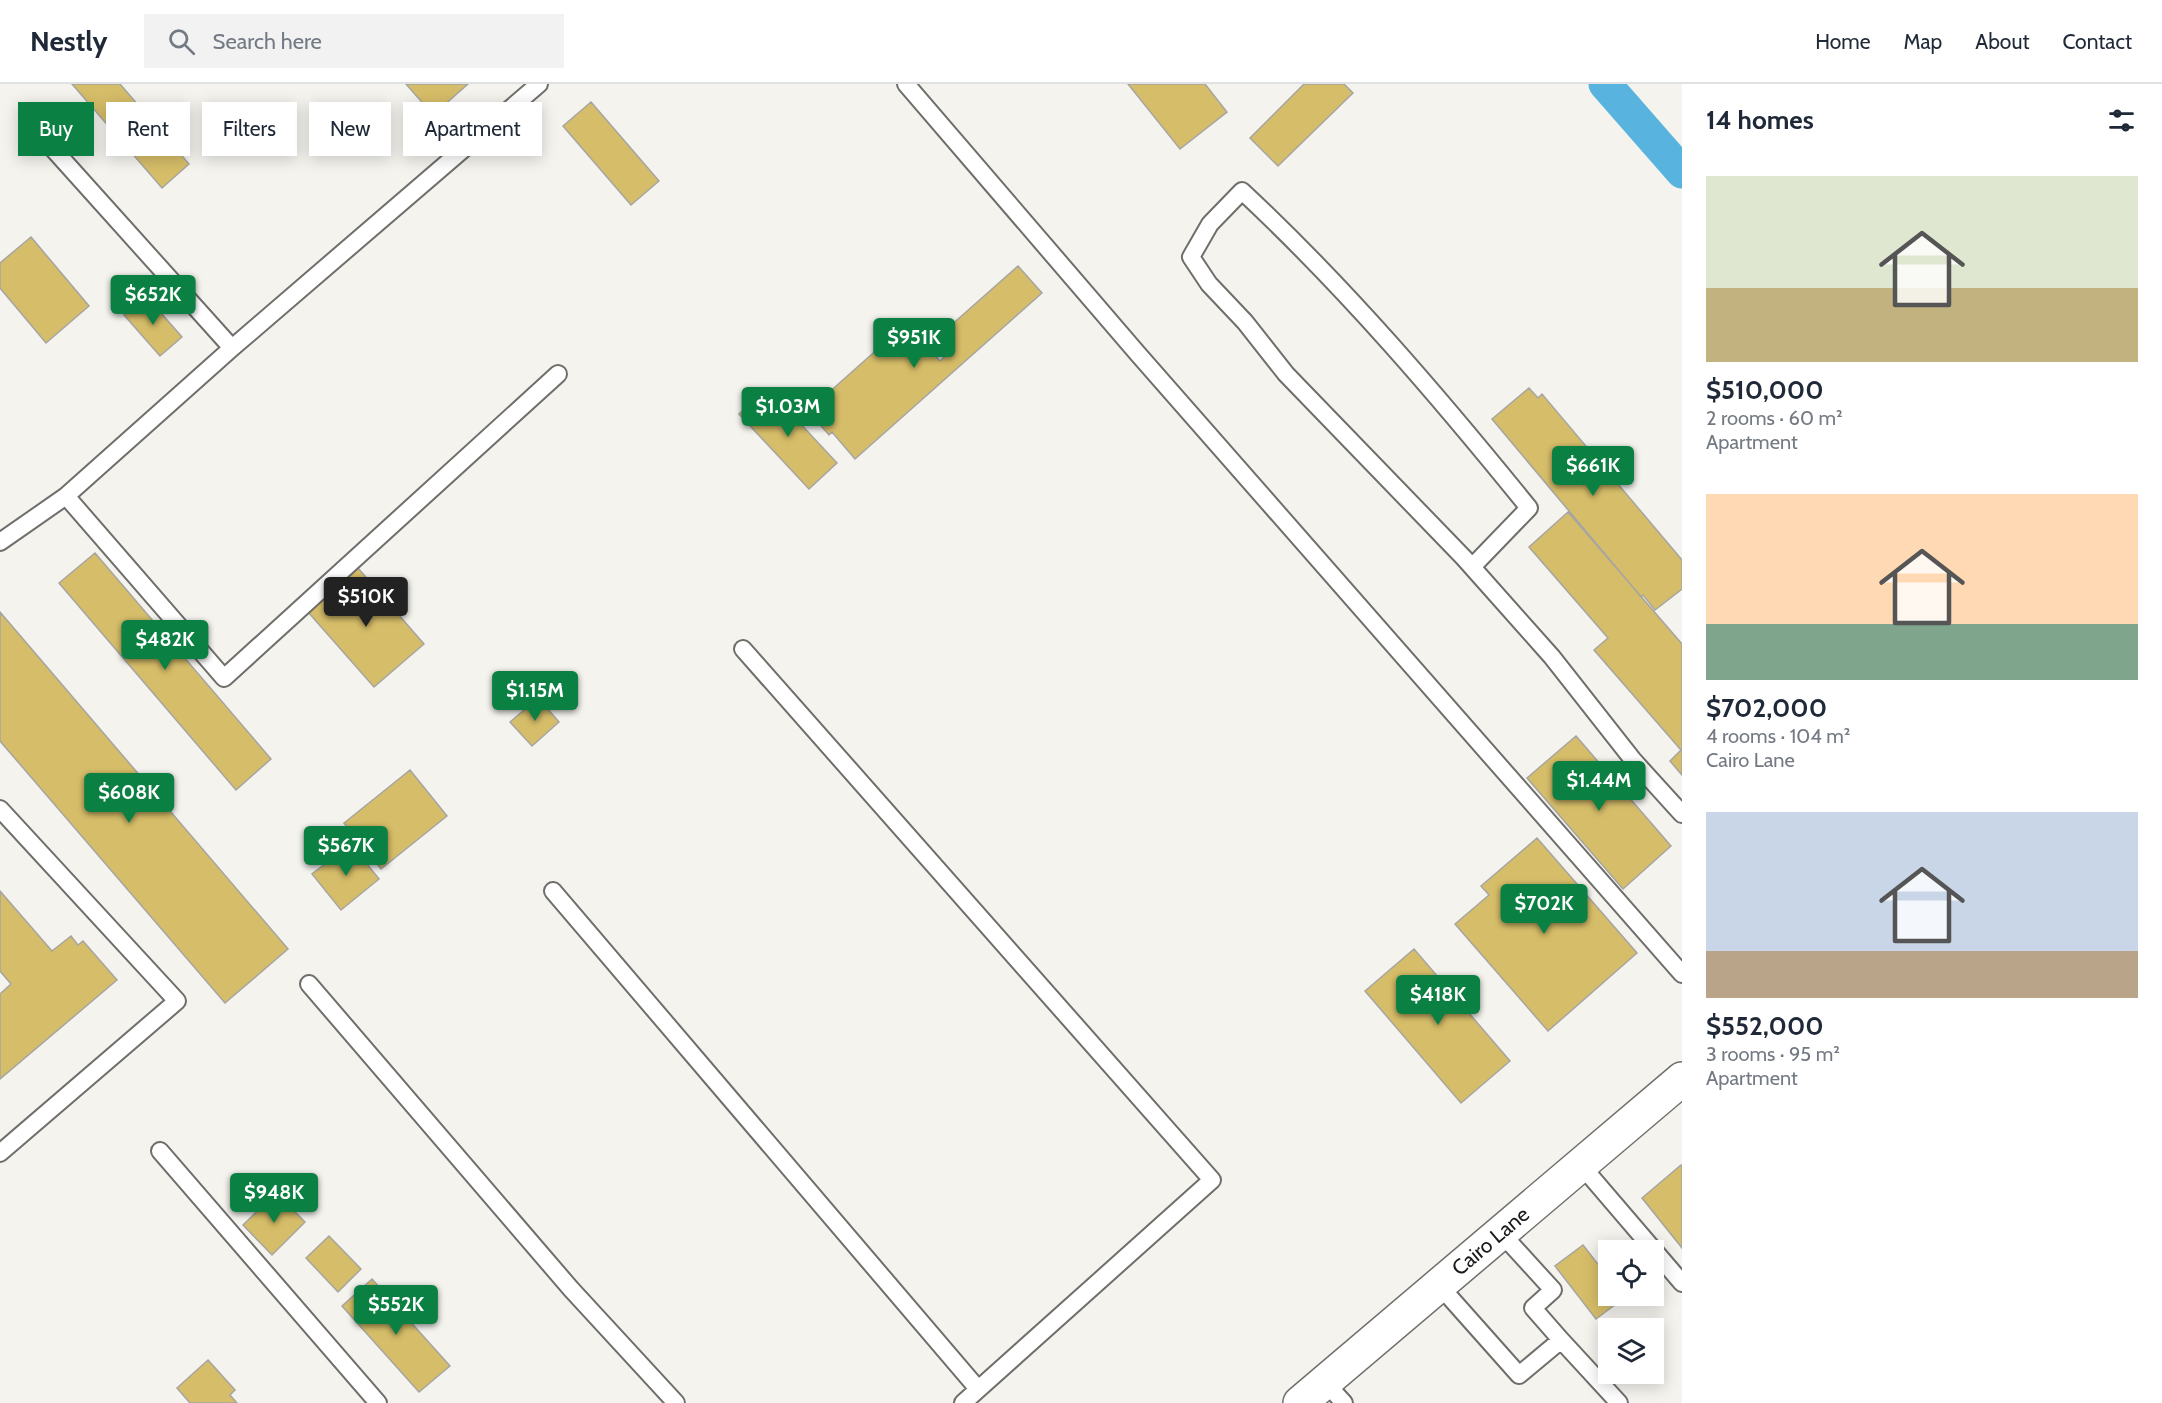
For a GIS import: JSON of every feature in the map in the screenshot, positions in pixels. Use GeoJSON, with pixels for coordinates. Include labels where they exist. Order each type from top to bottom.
{"type":"FeatureCollection","features":[{"type":"Feature","properties":{"kind":"street","name":"Cairo Lane"},"geometry":{"type":"LineString","coordinates":[[1300,1403],[1334,1393],[1439,1285],[1682,1079]]}},
{"type":"Feature","properties":{"kind":"lane"},"geometry":{"type":"LineString","coordinates":[[0,542],[66,496],[232,348],[539,84]]}},
{"type":"Feature","properties":{"kind":"lane"},"geometry":{"type":"LineString","coordinates":[[906,84],[1138,354],[1682,974]]}},
{"type":"Feature","properties":{"kind":"lane"},"geometry":{"type":"LineString","coordinates":[[59,156],[232,348]]}},
{"type":"Feature","properties":{"kind":"lane"},"geometry":{"type":"LineString","coordinates":[[1472,567],[1529,508],[1394,345],[1316,262],[1242,191],[1210,224],[1191,257],[1209,284],[1245,322],[1286,374],[1472,567],[1552,657],[1633,760],[1682,813]]}},
{"type":"Feature","properties":{"kind":"lane"},"geometry":{"type":"LineString","coordinates":[[66,496],[224,678],[558,374]]}},
{"type":"Feature","properties":{"kind":"lane"},"geometry":{"type":"LineString","coordinates":[[743,649],[1212,1180],[963,1403]]}},
{"type":"Feature","properties":{"kind":"lane"},"geometry":{"type":"LineString","coordinates":[[0,809],[177,1001],[0,1153]]}},
{"type":"Feature","properties":{"kind":"lane"},"geometry":{"type":"LineString","coordinates":[[553,891],[978,1389]]}},
{"type":"Feature","properties":{"kind":"lane"},"geometry":{"type":"LineString","coordinates":[[309,984],[571,1289],[676,1403]]}},
{"type":"Feature","properties":{"kind":"lane"},"geometry":{"type":"LineString","coordinates":[[160,1151],[378,1403]]}},
{"type":"Feature","properties":{"kind":"lane"},"geometry":{"type":"LineString","coordinates":[[1581,1165],[1682,1283]]}},
{"type":"Feature","properties":{"kind":"lane"},"geometry":{"type":"LineString","coordinates":[[1501,1233],[1553,1290],[1533,1308],[1619,1403]]}},
{"type":"Feature","properties":{"kind":"lane"},"geometry":{"type":"LineString","coordinates":[[1439,1285],[1519,1375],[1561,1340]]}},
{"type":"Feature","properties":{"kind":"building"},"geometry":{"type":"Polygon","coordinates":[[[72,84],[120,84],[136,102],[106,102],[106,123],[94,109],[94,102],[88,102],[72,84]]]}},
{"type":"Feature","properties":{"kind":"building"},"geometry":{"type":"Polygon","coordinates":[[[406,84],[468,84],[448,102],[422,102],[406,84]]]}},
{"type":"Feature","properties":{"kind":"building"},"geometry":{"type":"Polygon","coordinates":[[[1128,84],[1205,84],[1227,112],[1180,149],[1128,84]]]}},
{"type":"Feature","properties":{"kind":"building"},"geometry":{"type":"Polygon","coordinates":[[[1304,84],[1344,84],[1353,93],[1278,166],[1250,138],[1304,84]]]}},
{"type":"Feature","properties":{"kind":"building"},"geometry":{"type":"Polygon","coordinates":[[[591,102],[659,181],[631,205],[563,126],[591,102]]]}},
{"type":"Feature","properties":{"kind":"building"},"geometry":{"type":"Polygon","coordinates":[[[134,156],[182,156],[189,164],[162,188],[134,156]]]}},
{"type":"Feature","properties":{"kind":"building"},"geometry":{"type":"Polygon","coordinates":[[[31,237],[89,306],[46,343],[0,288],[0,263],[31,237]]]}},
{"type":"Feature","properties":{"kind":"building"},"geometry":{"type":"Polygon","coordinates":[[[1018,266],[1042,293],[855,459],[832,432],[829,435],[808,411],[899,330],[920,353],[927,346],[940,361],[952,350],[940,335],[1018,266]]]}},
{"type":"Feature","properties":{"kind":"building"},"geometry":{"type":"Polygon","coordinates":[[[146,296],[182,337],[160,356],[124,315],[146,296]]]}},
{"type":"Feature","properties":{"kind":"building"},"geometry":{"type":"Polygon","coordinates":[[[767,388],[837,463],[809,489],[739,414],[767,388]]]}},
{"type":"Feature","properties":{"kind":"building"},"geometry":{"type":"Polygon","coordinates":[[[1529,388],[1538,398],[1542,394],[1682,560],[1682,589],[1655,610],[1643,595],[1641,597],[1492,419],[1529,388]]]}},
{"type":"Feature","properties":{"kind":"building"},"geometry":{"type":"Polygon","coordinates":[[[1568,512],[1682,644],[1682,775],[1670,761],[1681,750],[1594,650],[1608,638],[1529,547],[1568,512]]]}},
{"type":"Feature","properties":{"kind":"building"},"geometry":{"type":"Polygon","coordinates":[[[95,553],[271,759],[236,790],[59,583],[95,553]]]}},
{"type":"Feature","properties":{"kind":"building"},"geometry":{"type":"Polygon","coordinates":[[[358,568],[424,644],[374,687],[308,612],[358,568]]]}},
{"type":"Feature","properties":{"kind":"building"},"geometry":{"type":"Polygon","coordinates":[[[0,612],[288,949],[225,1003],[0,741],[0,612]]]}},
{"type":"Feature","properties":{"kind":"building"},"geometry":{"type":"Polygon","coordinates":[[[538,698],[559,722],[532,746],[510,722],[538,698]]]}},
{"type":"Feature","properties":{"kind":"building"},"geometry":{"type":"Polygon","coordinates":[[[1576,736],[1671,846],[1623,889],[1527,778],[1576,736]]]}},
{"type":"Feature","properties":{"kind":"building"},"geometry":{"type":"Polygon","coordinates":[[[410,770],[447,816],[381,869],[344,823],[410,770]]]}},
{"type":"Feature","properties":{"kind":"building"},"geometry":{"type":"Polygon","coordinates":[[[1537,838],[1637,953],[1548,1031],[1455,924],[1489,895],[1481,886],[1537,838]]]}},
{"type":"Feature","properties":{"kind":"building"},"geometry":{"type":"Polygon","coordinates":[[[351,844],[379,879],[341,910],[312,874],[351,844]]]}},
{"type":"Feature","properties":{"kind":"building"},"geometry":{"type":"Polygon","coordinates":[[[0,891],[52,951],[71,936],[78,945],[83,941],[117,980],[0,1079],[0,994],[11,984],[0,971],[0,891]]]}},
{"type":"Feature","properties":{"kind":"building"},"geometry":{"type":"Polygon","coordinates":[[[1414,949],[1510,1061],[1461,1103],[1365,991],[1414,949]]]}},
{"type":"Feature","properties":{"kind":"building"},"geometry":{"type":"Polygon","coordinates":[[[1682,1166],[1682,1248],[1642,1198],[1682,1166]]]}},
{"type":"Feature","properties":{"kind":"building"},"geometry":{"type":"Polygon","coordinates":[[[276,1193],[305,1222],[272,1255],[243,1225],[276,1193]]]}},
{"type":"Feature","properties":{"kind":"building"},"geometry":{"type":"Polygon","coordinates":[[[329,1236],[361,1269],[338,1292],[306,1258],[329,1236]]]}},
{"type":"Feature","properties":{"kind":"building"},"geometry":{"type":"Polygon","coordinates":[[[1583,1245],[1598,1264],[1598,1306],[1613,1306],[1596,1319],[1555,1266],[1583,1245]]]}},
{"type":"Feature","properties":{"kind":"building"},"geometry":{"type":"Polygon","coordinates":[[[372,1279],[450,1366],[419,1392],[342,1306],[372,1279]]]}},
{"type":"Feature","properties":{"kind":"building"},"geometry":{"type":"Polygon","coordinates":[[[208,1360],[235,1390],[230,1395],[237,1403],[190,1403],[177,1388],[208,1360]]]}},
{"type":"Feature","properties":{"kind":"waterway"},"geometry":{"type":"LineString","coordinates":[[1605,84],[1682,172]]}}]}
